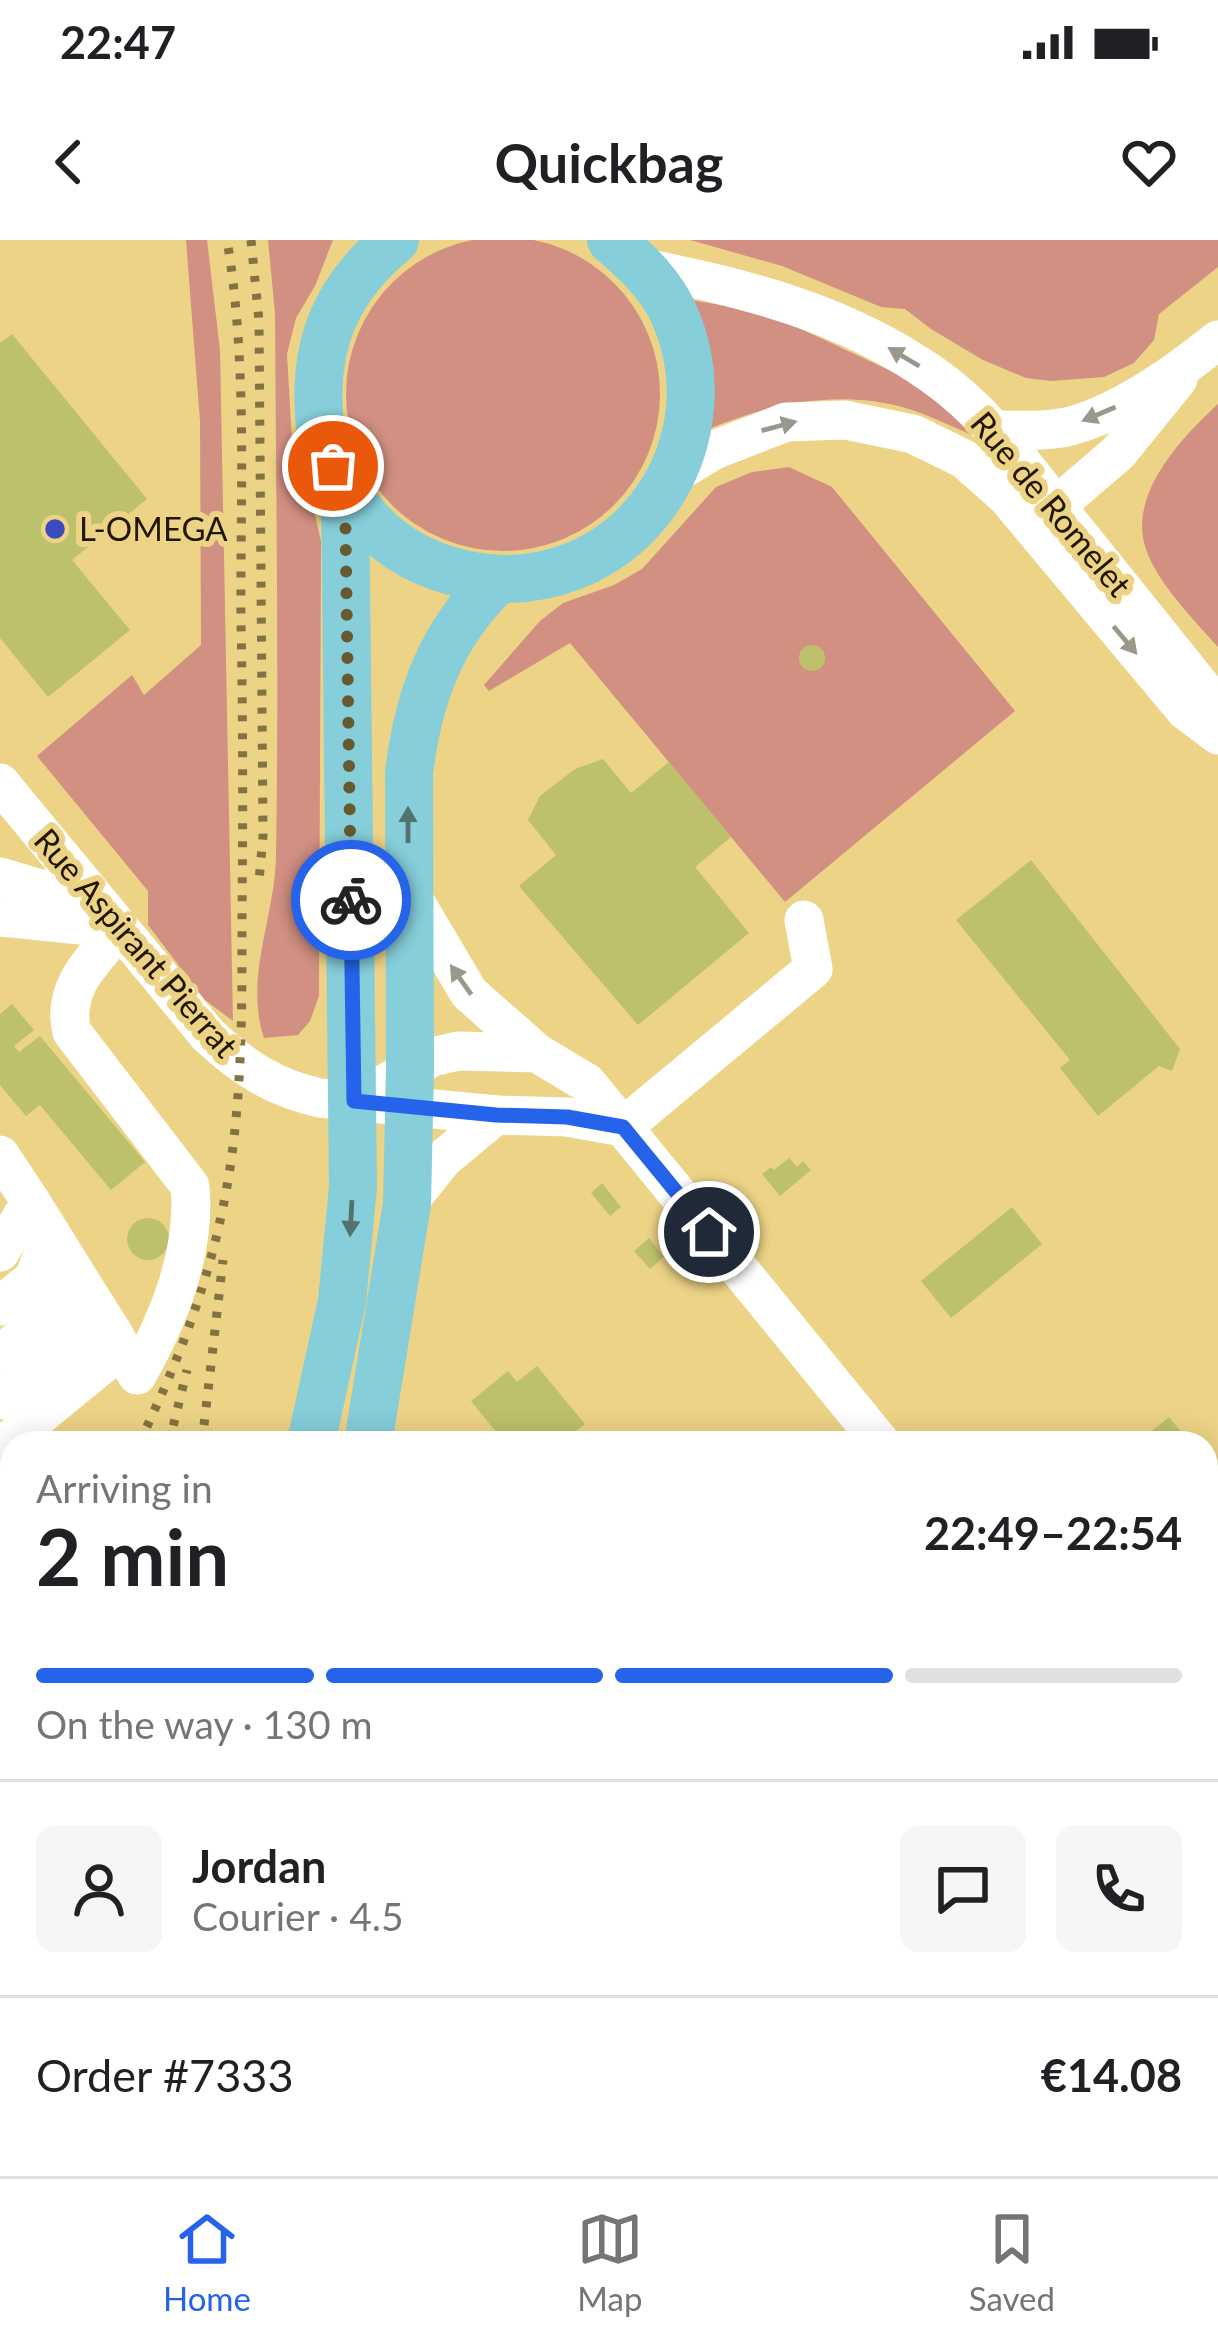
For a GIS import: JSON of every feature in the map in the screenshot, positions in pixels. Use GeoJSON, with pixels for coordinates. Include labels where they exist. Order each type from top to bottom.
{"type":"FeatureCollection","features":[{"type":"Feature","properties":{"kind":"main road"},"geometry":{"type":"LineString","coordinates":[[378,247],[333,313],[316,374],[320,437],[345,495],[385,539],[437,569],[496,581],[540,578],[581,564],[619,542],[650,511],[674,474],[690,422],[690,367],[674,314],[627,254]]}},
{"type":"Feature","properties":{"kind":"main road"},"geometry":{"type":"LineString","coordinates":[[314,1431],[350,1241],[354,1101],[345,495]]}},
{"type":"Feature","properties":{"kind":"main road"},"geometry":{"type":"LineString","coordinates":[[370,1431],[406,1204],[409,773],[425,688],[450,636],[471,605],[496,581]]}},
{"type":"Feature","properties":{"kind":"street","name":"Rue de Romelet"},"geometry":{"type":"LineString","coordinates":[[627,254],[815,312],[936,377],[994,430],[1207,694],[1218,716]]}},
{"type":"Feature","properties":{"kind":"street"},"geometry":{"type":"LineString","coordinates":[[994,430],[1070,426],[1112,409],[1205,350]]}},
{"type":"Feature","properties":{"kind":"street"},"geometry":{"type":"LineString","coordinates":[[964,459],[1056,506],[1118,453],[1205,350]]}},
{"type":"Feature","properties":{"kind":"street","name":"Rue de Romelet"},"geometry":{"type":"LineString","coordinates":[[674,474],[746,435],[814,418],[913,434],[964,459],[1007,497],[1186,711],[1218,735]]}},
{"type":"Feature","properties":{"kind":"street","name":"Rue Aspirant Pierrat"},"geometry":{"type":"LineString","coordinates":[[0,783],[208,1035],[239,1065],[292,1092],[354,1101]]}},
{"type":"Feature","properties":{"kind":"street"},"geometry":{"type":"LineString","coordinates":[[0,877],[40,889],[87,889]]}},
{"type":"Feature","properties":{"kind":"street"},"geometry":{"type":"LineString","coordinates":[[408,890],[469,993],[537,1053],[587,1083],[871,1431]]}},
{"type":"Feature","properties":{"kind":"street"},"geometry":{"type":"LineString","coordinates":[[0,917],[120,929]]}},
{"type":"Feature","properties":{"kind":"street"},"geometry":{"type":"LineString","coordinates":[[354,1101],[410,1087],[496,1115],[567,1117],[623,1127],[813,969],[804,920]]}},
{"type":"Feature","properties":{"kind":"street"},"geometry":{"type":"LineString","coordinates":[[0,1155],[137,1375],[172,1303],[193,1217],[190,1186],[72,1032],[67,1010],[75,985],[120,929]]}},
{"type":"Feature","properties":{"kind":"street"},"geometry":{"type":"LineString","coordinates":[[410,1087],[432,1057],[458,1051],[537,1053]]}},
{"type":"Feature","properties":{"kind":"street"},"geometry":{"type":"LineString","coordinates":[[406,1204],[442,1159],[496,1115]]}},
{"type":"Feature","properties":{"kind":"street"},"geometry":{"type":"LineString","coordinates":[[0,1252],[41,1218]]}},
{"type":"Feature","properties":{"kind":"street"},"geometry":{"type":"LineString","coordinates":[[0,1306],[34,1278],[41,1218]]}},
{"type":"Feature","properties":{"kind":"street"},"geometry":{"type":"LineString","coordinates":[[0,1355],[83,1285]]}},
{"type":"Feature","properties":{"kind":"street"},"geometry":{"type":"LineString","coordinates":[[0,1400],[80,1333],[83,1285]]}},
{"type":"Feature","properties":{"kind":"street"},"geometry":{"type":"LineString","coordinates":[[21,1431],[104,1363],[114,1335]]}},
{"type":"Feature","properties":{"kind":"shaded area"},"geometry":{"type":"Polygon","coordinates":[[[503,237],[563,249],[614,283],[648,334],[660,394],[648,454],[614,505],[563,539],[503,551],[443,539],[392,505],[358,454],[346,394],[358,334],[392,283],[443,249],[503,237]]]}},
{"type":"Feature","properties":{"kind":"shaded area"},"geometry":{"type":"Polygon","coordinates":[[[186,240],[207,240],[220,350],[233,1021],[205,1000],[148,925],[148,891],[37,756],[132,675],[144,695],[201,645],[200,421],[186,240]]]}},
{"type":"Feature","properties":{"kind":"shaded area"},"geometry":{"type":"Polygon","coordinates":[[[268,240],[333,240],[296,318],[287,354],[293,458],[307,480],[321,541],[319,996],[310,1021],[298,1035],[264,1038],[257,993],[276,856],[277,720],[275,313],[268,240]]]}},
{"type":"Feature","properties":{"kind":"shaded area"},"geometry":{"type":"Polygon","coordinates":[[[690,240],[1218,240],[1218,267],[1159,314],[1154,340],[1134,363],[1104,377],[1051,381],[1026,378],[983,360],[905,309],[881,307],[782,266],[690,240]]]}},
{"type":"Feature","properties":{"kind":"shaded area"},"geometry":{"type":"Polygon","coordinates":[[[691,300],[767,313],[910,380],[989,442],[913,410],[854,400],[781,406],[711,428],[713,388],[706,340],[691,300]]]}},
{"type":"Feature","properties":{"kind":"shaded area"},"geometry":{"type":"Polygon","coordinates":[[[1218,404],[1218,647],[1180,604],[1149,557],[1143,514],[1159,472],[1218,404]]]}},
{"type":"Feature","properties":{"kind":"shaded area"},"geometry":{"type":"Polygon","coordinates":[[[789,467],[832,487],[1015,711],[785,902],[570,643],[489,691],[484,685],[540,621],[563,603],[614,585],[642,569],[716,487],[752,472],[789,467]]]}},
{"type":"Feature","properties":{"kind":"building","name":"L-OMEGA"},"geometry":{"type":"Polygon","coordinates":[[[12,334],[147,499],[72,560],[130,630],[48,697],[0,638],[0,343],[12,334]]]}},
{"type":"Feature","properties":{"kind":"building"},"geometry":{"type":"Polygon","coordinates":[[[812,645],[825,658],[812,671],[799,658],[812,645]]]}},
{"type":"Feature","properties":{"kind":"building"},"geometry":{"type":"Polygon","coordinates":[[[603,759],[631,793],[669,762],[731,837],[695,867],[749,933],[638,1025],[519,886],[556,855],[528,820],[540,796],[575,769],[603,759]]]}},
{"type":"Feature","properties":{"kind":"building"},"geometry":{"type":"Polygon","coordinates":[[[1031,860],[1180,1049],[1172,1071],[1159,1066],[1098,1116],[1060,1068],[1070,1060],[956,920],[1031,860]]]}},
{"type":"Feature","properties":{"kind":"building"},"geometry":{"type":"Polygon","coordinates":[[[12,1004],[34,1030],[14,1046],[19,1052],[40,1036],[145,1162],[111,1190],[40,1105],[26,1116],[0,1085],[0,1014],[12,1004]]]}},
{"type":"Feature","properties":{"kind":"building"},"geometry":{"type":"Polygon","coordinates":[[[789,1158],[797,1167],[803,1161],[811,1170],[780,1196],[762,1174],[789,1158]]]}},
{"type":"Feature","properties":{"kind":"building"},"geometry":{"type":"Polygon","coordinates":[[[602,1183],[621,1207],[610,1216],[591,1193],[602,1183]]]}},
{"type":"Feature","properties":{"kind":"building"},"geometry":{"type":"Polygon","coordinates":[[[1012,1207],[1042,1244],[951,1318],[921,1281],[1012,1207]]]}},
{"type":"Feature","properties":{"kind":"building"},"geometry":{"type":"Polygon","coordinates":[[[148,1218],[163,1224],[169,1239],[163,1254],[148,1260],[133,1254],[127,1239],[133,1224],[148,1218]]]}},
{"type":"Feature","properties":{"kind":"building"},"geometry":{"type":"Polygon","coordinates":[[[649,1238],[664,1257],[650,1269],[634,1251],[649,1238]]]}},
{"type":"Feature","properties":{"kind":"building"},"geometry":{"type":"Polygon","coordinates":[[[537,1366],[585,1424],[576,1431],[495,1431],[471,1401],[508,1371],[517,1382],[537,1366]]]}},
{"type":"Feature","properties":{"kind":"building"},"geometry":{"type":"Polygon","coordinates":[[[1169,1417],[1180,1431],[1152,1431],[1169,1417]]]}},
{"type":"Feature","properties":{"kind":"railway"},"geometry":{"type":"LineString","coordinates":[[144,1431],[177,1359],[207,1272],[229,1175],[238,1101],[243,804],[241,431],[238,335],[227,240]]}},
{"type":"Feature","properties":{"kind":"railway"},"geometry":{"type":"LineString","coordinates":[[251,240],[259,321],[263,836],[259,881]]}},
{"type":"Feature","properties":{"kind":"railway"},"geometry":{"type":"LineString","coordinates":[[203,1431],[223,1260]]}},
{"type":"Feature","properties":{"kind":"railway"},"geometry":{"type":"LineString","coordinates":[[172,1431],[187,1370]]}},
{"type":"Feature","properties":{"kind":"way so far"},"geometry":{"type":"LineString","coordinates":[[333,466],[345,495],[351,900]]}},
{"type":"Feature","properties":{"kind":"place","name":"L-OMEGA"},"geometry":{"type":"Point","coordinates":[55,529]}},
{"type":"Feature","properties":{"kind":"route"},"geometry":{"type":"LineString","coordinates":[[351,900],[354,1101],[496,1115],[526,1113],[623,1127],[709,1232]]}}]}
